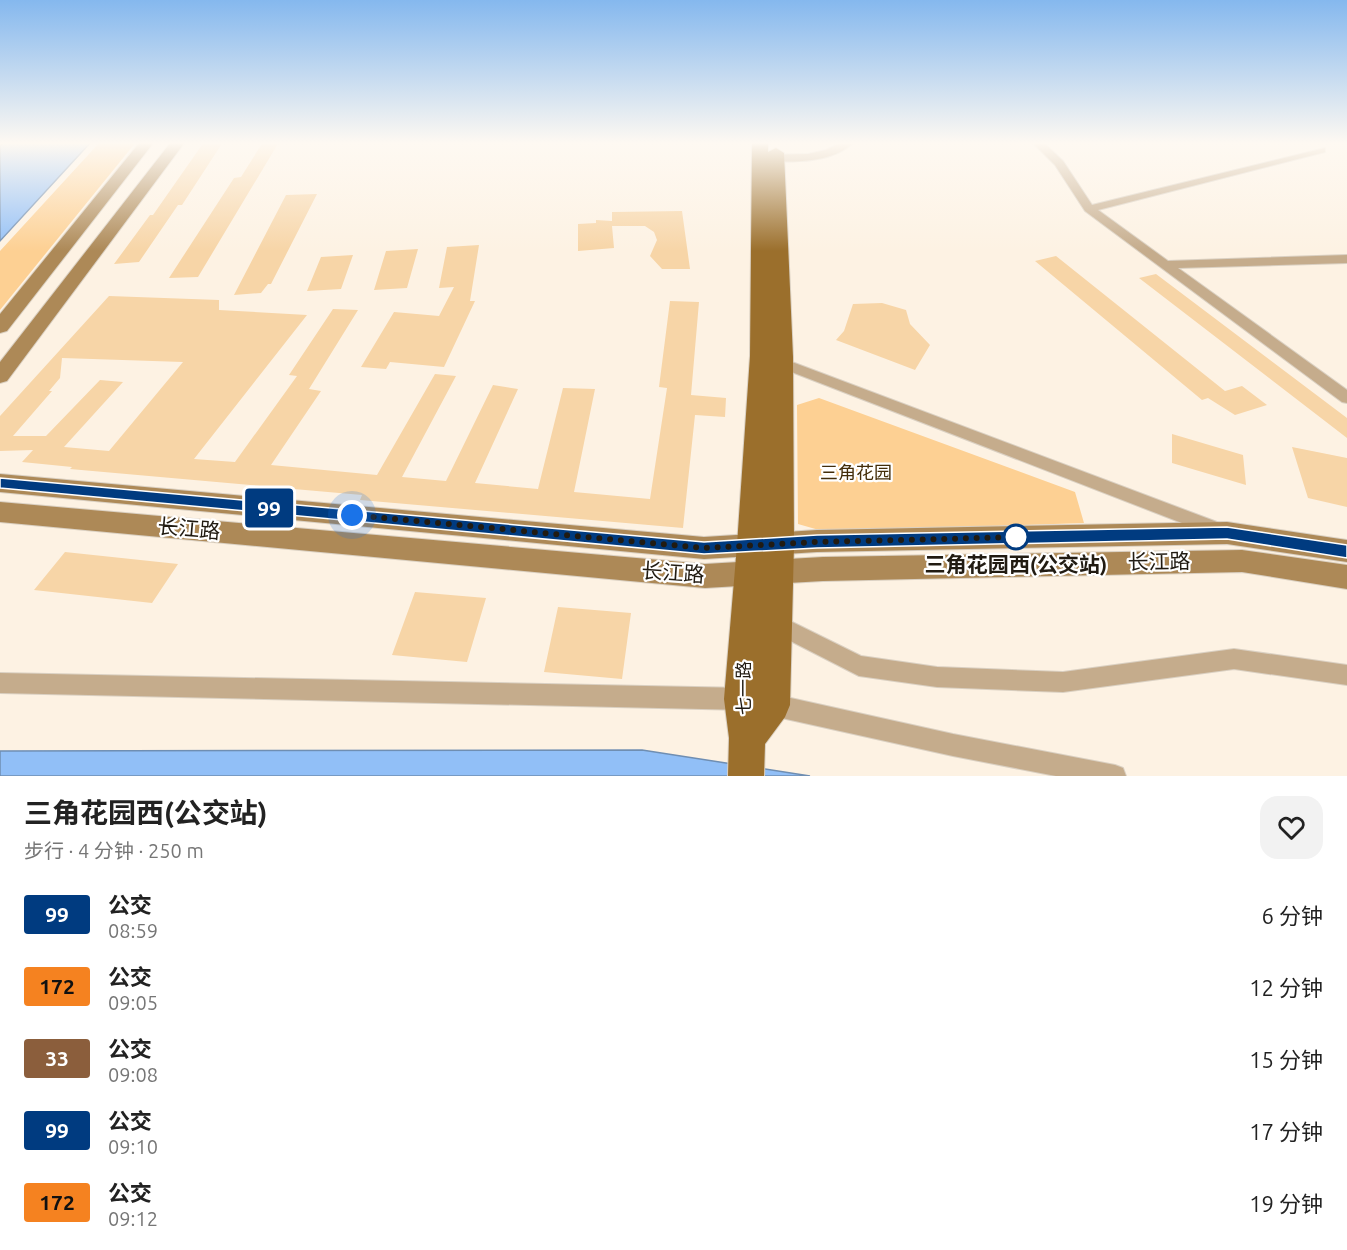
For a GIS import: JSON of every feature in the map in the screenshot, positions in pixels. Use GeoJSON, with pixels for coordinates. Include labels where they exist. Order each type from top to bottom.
{"type":"FeatureCollection","features":[{"type":"Feature","properties":{"kind":"main road"},"geometry":{"type":"LineString","coordinates":[[0,327],[118,178]]}},
{"type":"Feature","properties":{"kind":"main road"},"geometry":{"type":"LineString","coordinates":[[0,376],[71,279],[150,178]]}},
{"type":"Feature","properties":{"kind":"main road","name":"七一路"},"geometry":{"type":"LineString","coordinates":[[747,738],[773,705],[779,544],[769,178]]}},
{"type":"Feature","properties":{"kind":"main road","name":"七一路"},"geometry":{"type":"LineString","coordinates":[[747,738],[741,699],[752,545],[772,360]]}},
{"type":"Feature","properties":{"kind":"main road","name":"长江路"},"geometry":{"type":"LineString","coordinates":[[0,483],[704,548],[779,544],[1227,533],[1347,551]]}},
{"type":"Feature","properties":{"kind":"main road","name":"长江路"},"geometry":{"type":"LineString","coordinates":[[0,512],[705,576],[778,572],[1242,561],[1347,577]]}},
{"type":"Feature","properties":{"kind":"main road"},"geometry":{"type":"LineString","coordinates":[[746,776],[747,738]]}},
{"type":"Feature","properties":{"kind":"street"},"geometry":{"type":"LineString","coordinates":[[1069,178],[1089,209],[1347,398]]}},
{"type":"Feature","properties":{"kind":"street"},"geometry":{"type":"LineString","coordinates":[[1089,209],[1210,178]]}},
{"type":"Feature","properties":{"kind":"street"},"geometry":{"type":"LineString","coordinates":[[1164,265],[1347,259]]}},
{"type":"Feature","properties":{"kind":"street"},"geometry":{"type":"LineString","coordinates":[[772,360],[1227,533]]}},
{"type":"Feature","properties":{"kind":"street"},"geometry":{"type":"LineString","coordinates":[[776,623],[859,666],[937,677],[1063,682],[1234,659],[1347,675]]}},
{"type":"Feature","properties":{"kind":"street"},"geometry":{"type":"LineString","coordinates":[[0,683],[741,699],[953,745],[1115,776]]}},
{"type":"Feature","properties":{"kind":"green space"},"geometry":{"type":"Polygon","coordinates":[[[67,178],[107,178],[0,310],[0,251],[67,178]]]}},
{"type":"Feature","properties":{"kind":"green space","name":"三角花园"},"geometry":{"type":"Polygon","coordinates":[[[819,398],[1075,492],[1084,523],[826,532],[798,524],[797,405],[819,398]]]}},
{"type":"Feature","properties":{"kind":"water"},"geometry":{"type":"Polygon","coordinates":[[[0,178],[58,178],[0,241],[0,178]]]}},
{"type":"Feature","properties":{"kind":"water"},"geometry":{"type":"Polygon","coordinates":[[[642,750],[810,776],[0,776],[0,751],[642,750]]]}},
{"type":"Feature","properties":{"kind":"building"},"geometry":{"type":"Polygon","coordinates":[[[179,178],[199,178],[139,262],[114,264],[150,215],[153,215],[179,178]]]}},
{"type":"Feature","properties":{"kind":"building"},"geometry":{"type":"Polygon","coordinates":[[[234,178],[257,178],[198,277],[169,278],[234,178]]]}},
{"type":"Feature","properties":{"kind":"building"},"geometry":{"type":"Polygon","coordinates":[[[317,194],[271,284],[268,284],[261,293],[234,295],[286,195],[317,194]]]}},
{"type":"Feature","properties":{"kind":"building"},"geometry":{"type":"Polygon","coordinates":[[[682,211],[690,269],[662,269],[650,256],[657,240],[654,232],[645,226],[612,226],[614,248],[578,251],[578,224],[596,223],[596,220],[612,221],[612,212],[682,211]]]}},
{"type":"Feature","properties":{"kind":"building"},"geometry":{"type":"Polygon","coordinates":[[[479,245],[470,301],[475,301],[444,367],[390,362],[386,369],[361,367],[394,312],[439,316],[454,287],[439,288],[447,247],[479,245]]]}},
{"type":"Feature","properties":{"kind":"building"},"geometry":{"type":"Polygon","coordinates":[[[418,249],[407,288],[374,290],[386,251],[418,249]]]}},
{"type":"Feature","properties":{"kind":"building"},"geometry":{"type":"Polygon","coordinates":[[[353,255],[341,289],[307,291],[321,257],[353,255]]]}},
{"type":"Feature","properties":{"kind":"building"},"geometry":{"type":"Polygon","coordinates":[[[1056,256],[1225,391],[1242,386],[1267,405],[1235,415],[1208,398],[1202,400],[1035,261],[1056,256]]]}},
{"type":"Feature","properties":{"kind":"building"},"geometry":{"type":"Polygon","coordinates":[[[1156,274],[1347,418],[1347,438],[1139,278],[1156,274]]]}},
{"type":"Feature","properties":{"kind":"building"},"geometry":{"type":"Polygon","coordinates":[[[109,296],[219,300],[219,310],[307,315],[194,459],[235,462],[297,376],[289,375],[333,309],[358,310],[309,389],[321,391],[271,465],[377,475],[435,374],[456,376],[402,477],[446,481],[493,385],[518,389],[475,483],[538,489],[563,388],[595,389],[574,492],[650,499],[667,388],[659,387],[670,301],[699,302],[691,395],[726,398],[725,417],[695,415],[683,528],[360,500],[362,495],[70,469],[72,467],[22,462],[33,450],[0,451],[0,416],[109,296]],[[62,358],[60,378],[49,391],[52,391],[13,436],[46,436],[100,380],[123,382],[64,447],[109,451],[183,362],[62,358]]]}},
{"type":"Feature","properties":{"kind":"building"},"geometry":{"type":"Polygon","coordinates":[[[882,303],[906,310],[910,324],[930,345],[915,370],[836,340],[844,331],[853,304],[882,303]]]}},
{"type":"Feature","properties":{"kind":"building"},"geometry":{"type":"Polygon","coordinates":[[[1172,434],[1243,455],[1246,485],[1172,463],[1172,434]]]}},
{"type":"Feature","properties":{"kind":"building"},"geometry":{"type":"Polygon","coordinates":[[[1292,447],[1347,458],[1347,507],[1308,498],[1292,447]]]}},
{"type":"Feature","properties":{"kind":"building"},"geometry":{"type":"Polygon","coordinates":[[[65,552],[178,564],[152,603],[34,590],[65,552]]]}},
{"type":"Feature","properties":{"kind":"building"},"geometry":{"type":"Polygon","coordinates":[[[415,592],[486,598],[467,662],[392,655],[415,592]]]}},
{"type":"Feature","properties":{"kind":"building"},"geometry":{"type":"Polygon","coordinates":[[[558,607],[631,613],[622,679],[544,672],[558,607]]]}},
{"type":"Feature","properties":{"kind":"bus line","name":"99"},"geometry":{"type":"LineString","coordinates":[[0,483],[704,548],[817,542],[1227,533],[1347,551]]}},
{"type":"Feature","properties":{"kind":"place","name":"三角花园西(公交站)"},"geometry":{"type":"Point","coordinates":[1016,537]}},
{"type":"Feature","properties":{"kind":"route"},"geometry":{"type":"LineString","coordinates":[[352,515],[704,548],[817,542],[1022,537],[1016,537]]}}]}
